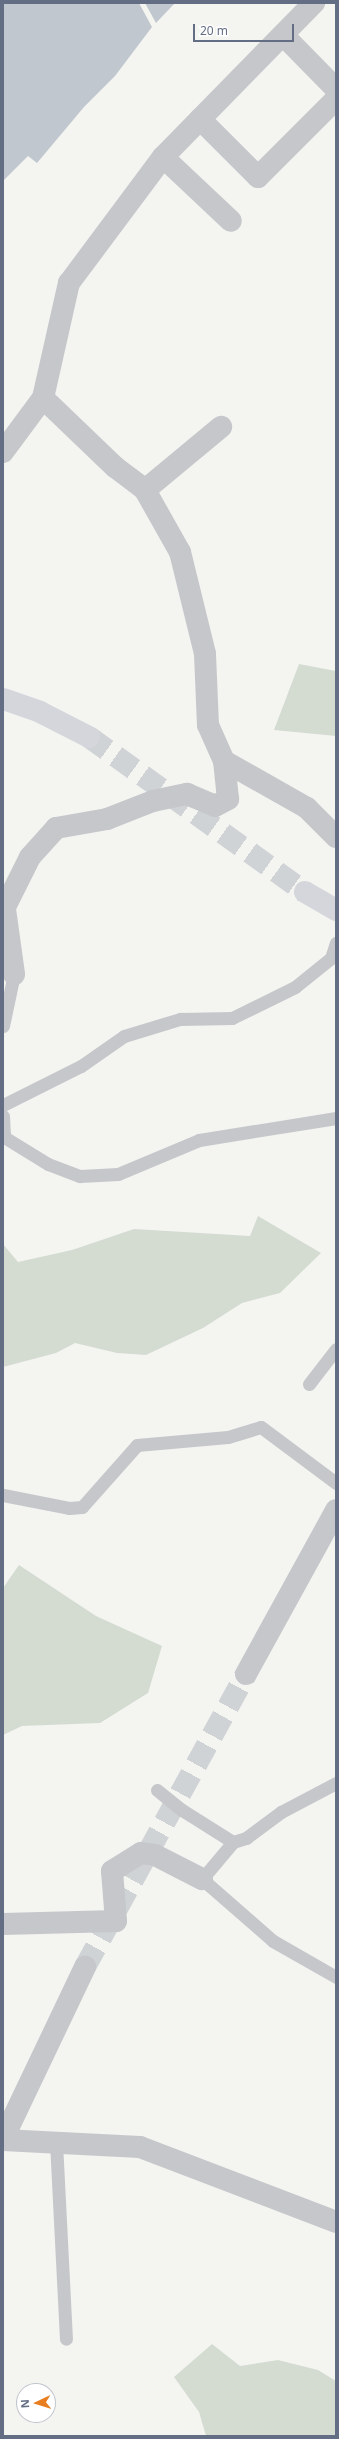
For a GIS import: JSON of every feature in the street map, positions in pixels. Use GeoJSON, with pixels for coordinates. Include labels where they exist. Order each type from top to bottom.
{"type":"FeatureCollection","features":[{"type":"Feature","properties":{"kind":"street"},"geometry":{"type":"LineString","coordinates":[[3,452],[42,398],[69,283],[162,157],[314,3]]}},
{"type":"Feature","properties":{"kind":"street"},"geometry":{"type":"LineString","coordinates":[[283,35],[336,89]]}},
{"type":"Feature","properties":{"kind":"street"},"geometry":{"type":"LineString","coordinates":[[200,119],[258,177],[336,99]]}},
{"type":"Feature","properties":{"kind":"street"},"geometry":{"type":"LineString","coordinates":[[162,157],[232,220]]}},
{"type":"Feature","properties":{"kind":"street"},"geometry":{"type":"LineString","coordinates":[[14,974],[4,910],[30,857],[56,828],[107,819],[153,801],[188,794],[215,806],[228,799],[224,761],[208,725],[205,654],[180,552],[145,490],[115,467],[42,398]]}},
{"type":"Feature","properties":{"kind":"street"},"geometry":{"type":"LineString","coordinates":[[145,490],[221,427]]}},
{"type":"Feature","properties":{"kind":"street"},"geometry":{"type":"LineString","coordinates":[[3,699],[40,712],[89,737]]}},
{"type":"Feature","properties":{"kind":"street"},"geometry":{"type":"LineString","coordinates":[[224,761],[307,808],[336,837]]}},
{"type":"Feature","properties":{"kind":"street"},"geometry":{"type":"LineString","coordinates":[[305,892],[336,910]]}},
{"type":"Feature","properties":{"kind":"street"},"geometry":{"type":"LineString","coordinates":[[246,1674],[336,1510]]}},
{"type":"Feature","properties":{"kind":"street"},"geometry":{"type":"LineString","coordinates":[[3,1924],[116,1921],[112,1870],[141,1853],[155,1855],[202,1879]]}},
{"type":"Feature","properties":{"kind":"street"},"geometry":{"type":"LineString","coordinates":[[85,1967],[3,2140],[140,2147],[336,2222]]}},
{"type":"Feature","properties":{"kind":"lane"},"geometry":{"type":"LineString","coordinates":[[3,1105],[81,1066],[124,1036],[180,1019],[232,1018],[295,987],[331,958],[336,942]]}},
{"type":"Feature","properties":{"kind":"lane"},"geometry":{"type":"LineString","coordinates":[[3,1026],[14,974]]}},
{"type":"Feature","properties":{"kind":"lane"},"geometry":{"type":"LineString","coordinates":[[3,1116],[4,1136],[48,1164],[80,1176],[118,1174],[199,1140],[336,1118]]}},
{"type":"Feature","properties":{"kind":"lane"},"geometry":{"type":"LineString","coordinates":[[310,1384],[336,1349]]}},
{"type":"Feature","properties":{"kind":"lane"},"geometry":{"type":"LineString","coordinates":[[3,1495],[69,1508],[82,1507],[137,1445],[228,1437],[261,1427],[336,1483]]}},
{"type":"Feature","properties":{"kind":"lane"},"geometry":{"type":"LineString","coordinates":[[336,1783],[281,1812],[246,1838],[233,1842],[202,1879],[273,1941],[336,1978]]}},
{"type":"Feature","properties":{"kind":"lane"},"geometry":{"type":"LineString","coordinates":[[157,1790],[182,1810],[233,1842]]}},
{"type":"Feature","properties":{"kind":"lane"},"geometry":{"type":"LineString","coordinates":[[56,2142],[66,2339]]}},
{"type":"Feature","properties":{"kind":"shaded area"},"geometry":{"type":"Polygon","coordinates":[[[3,3],[139,3],[152,27],[115,76],[84,107],[37,163],[28,156],[3,181],[3,3]]]}},
{"type":"Feature","properties":{"kind":"shaded area"},"geometry":{"type":"Polygon","coordinates":[[[145,3],[175,3],[156,23],[145,3]]]}},
{"type":"Feature","properties":{"kind":"shaded area"},"geometry":{"type":"Polygon","coordinates":[[[299,664],[336,671],[336,736],[274,730],[299,664]]]}},
{"type":"Feature","properties":{"kind":"shaded area"},"geometry":{"type":"Polygon","coordinates":[[[258,1216],[321,1253],[280,1293],[242,1303],[203,1328],[146,1355],[117,1353],[75,1343],[56,1353],[3,1367],[3,1244],[18,1262],[72,1250],[134,1229],[250,1236],[258,1216]]]}},
{"type":"Feature","properties":{"kind":"shaded area"},"geometry":{"type":"Polygon","coordinates":[[[19,1565],[96,1616],[162,1646],[148,1693],[100,1723],[22,1726],[3,1735],[3,1588],[19,1565]]]}},
{"type":"Feature","properties":{"kind":"shaded area"},"geometry":{"type":"Polygon","coordinates":[[[212,2344],[240,2366],[278,2360],[318,2370],[336,2381],[336,2436],[206,2436],[199,2412],[174,2377],[212,2344]]]}},
{"type":"Feature","properties":{"kind":"tunnel"},"geometry":{"type":"LineString","coordinates":[[89,737],[305,892]]}},
{"type":"Feature","properties":{"kind":"tunnel"},"geometry":{"type":"LineString","coordinates":[[85,1967],[246,1674]]}}]}
